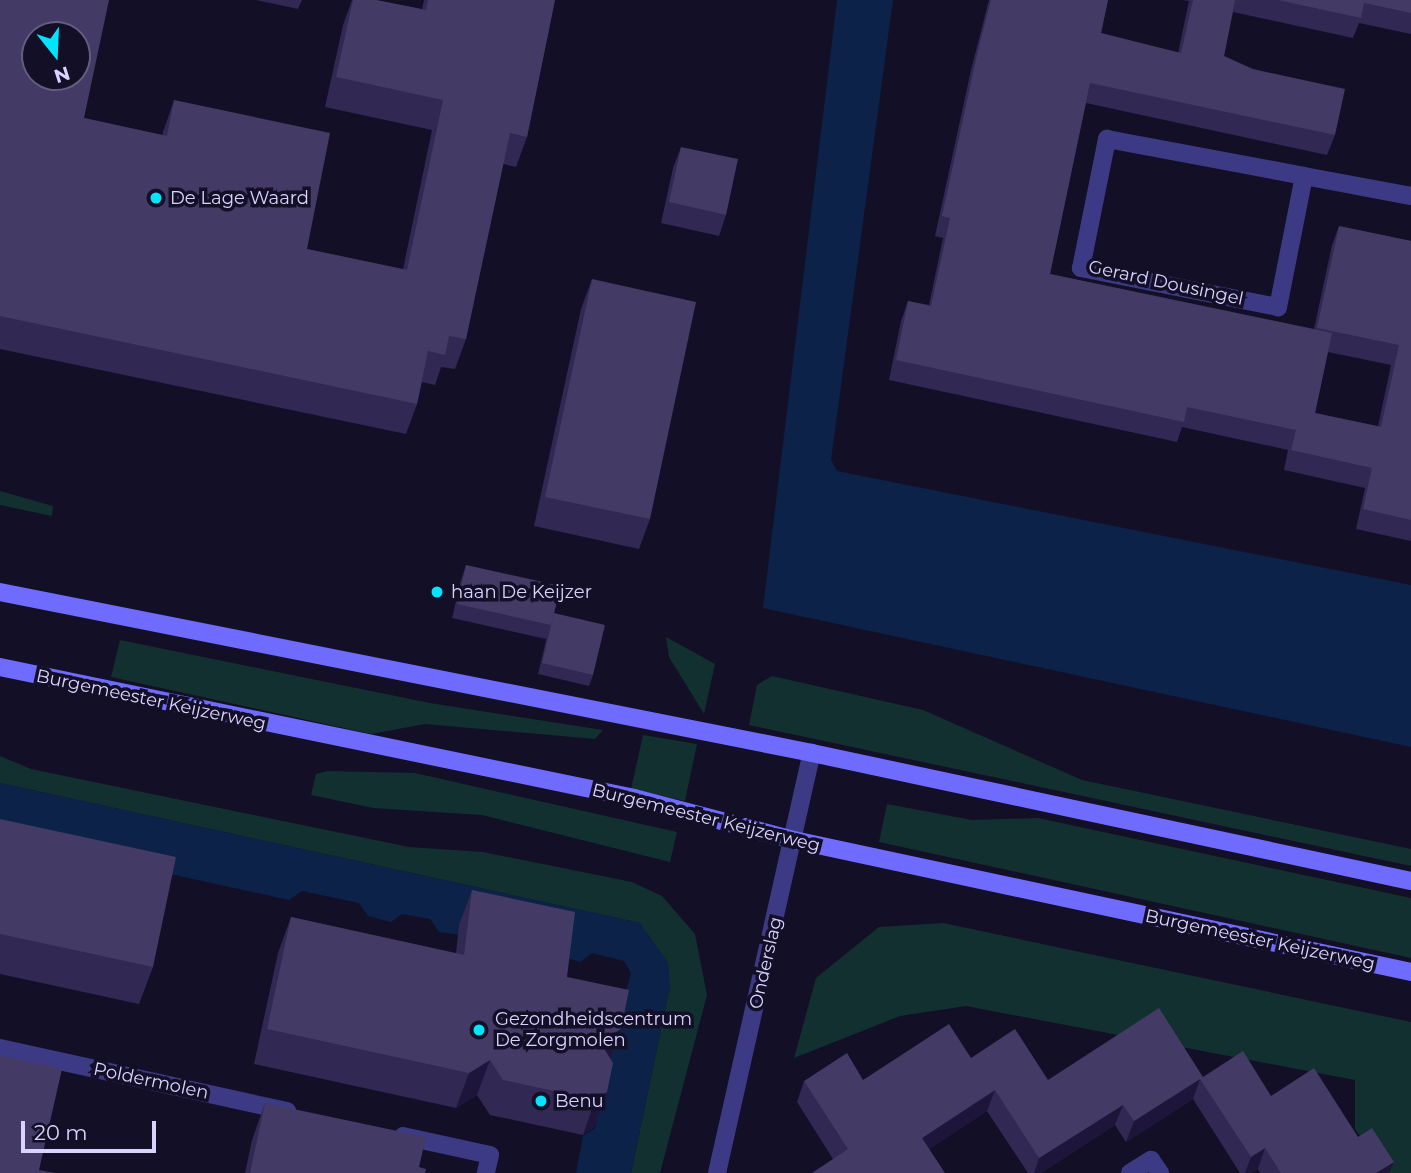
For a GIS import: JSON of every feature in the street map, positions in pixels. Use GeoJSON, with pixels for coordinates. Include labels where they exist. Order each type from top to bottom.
{"type":"FeatureCollection","features":[{"type":"Feature","properties":{"kind":"main road"},"geometry":{"type":"LineString","coordinates":[[0,592],[812,753],[1411,881]]}},
{"type":"Feature","properties":{"kind":"main road","name":"Burgemeester Keijzerweg"},"geometry":{"type":"LineString","coordinates":[[0,667],[634,798],[794,840],[1411,972]]}},
{"type":"Feature","properties":{"kind":"street","name":"Gerard Dousingel"},"geometry":{"type":"LineString","coordinates":[[1304,176],[1278,307],[1081,268],[1107,139],[1304,176],[1411,197]]}},
{"type":"Feature","properties":{"kind":"street","name":"Onderslag"},"geometry":{"type":"LineString","coordinates":[[717,1173],[812,753]]}},
{"type":"Feature","properties":{"kind":"street","name":"Poldermolen"},"geometry":{"type":"LineString","coordinates":[[0,1048],[313,1116]]}},
{"type":"Feature","properties":{"kind":"street"},"geometry":{"type":"LineString","coordinates":[[381,1131],[490,1155],[486,1173]]}},
{"type":"Feature","properties":{"kind":"street"},"geometry":{"type":"LineString","coordinates":[[1130,1173],[1151,1160],[1160,1173]]}},
{"type":"Feature","properties":{"kind":"green space"},"geometry":{"type":"Polygon","coordinates":[[[0,491],[53,506],[52,516],[0,505],[0,491]]]}},
{"type":"Feature","properties":{"kind":"green space"},"geometry":{"type":"Polygon","coordinates":[[[666,637],[715,664],[704,714],[669,657],[666,637]]]}},
{"type":"Feature","properties":{"kind":"green space"},"geometry":{"type":"Polygon","coordinates":[[[120,640],[430,703],[603,730],[595,739],[425,724],[371,734],[111,677],[120,640]]]}},
{"type":"Feature","properties":{"kind":"green space"},"geometry":{"type":"Polygon","coordinates":[[[772,676],[923,710],[1082,780],[1411,849],[1411,866],[749,725],[757,685],[772,676]]]}},
{"type":"Feature","properties":{"kind":"green space"},"geometry":{"type":"Polygon","coordinates":[[[643,735],[697,744],[685,801],[631,789],[643,735]]]}},
{"type":"Feature","properties":{"kind":"green space"},"geometry":{"type":"Polygon","coordinates":[[[0,756],[31,769],[409,847],[483,852],[632,882],[662,896],[695,934],[707,995],[660,1173],[631,1173],[670,986],[640,923],[0,783],[0,756]]]}},
{"type":"Feature","properties":{"kind":"green space"},"geometry":{"type":"Polygon","coordinates":[[[328,771],[415,773],[677,832],[670,862],[482,815],[373,808],[311,795],[316,774],[328,771]]]}},
{"type":"Feature","properties":{"kind":"green space"},"geometry":{"type":"Polygon","coordinates":[[[887,804],[972,820],[1038,818],[1411,898],[1411,958],[879,842],[887,804]]]}},
{"type":"Feature","properties":{"kind":"green space"},"geometry":{"type":"Polygon","coordinates":[[[943,923],[1411,1022],[1411,1173],[1387,1173],[1355,1129],[1355,1080],[966,1006],[900,1016],[794,1058],[816,978],[879,927],[943,923]]]}},
{"type":"Feature","properties":{"kind":"water"},"geometry":{"type":"Polygon","coordinates":[[[837,0],[893,0],[831,460],[837,471],[1411,585],[1411,747],[763,608],[837,0]]]}},
{"type":"Feature","properties":{"kind":"water"},"geometry":{"type":"Polygon","coordinates":[[[0,783],[640,923],[668,962],[670,986],[631,1173],[576,1173],[583,1136],[595,1128],[601,1100],[607,1023],[623,1001],[631,973],[624,961],[592,953],[580,962],[460,925],[460,935],[439,932],[430,919],[402,914],[391,922],[368,916],[359,903],[302,891],[289,900],[0,837],[0,783]]]}},
{"type":"Feature","properties":{"kind":"building","name":"De Lage Waard"},"geometry":{"type":"Polygon","coordinates":[[[0,0],[109,0],[91,85],[91,21],[21,21],[21,91],[90,91],[84,118],[167,136],[174,100],[330,133],[307,249],[407,270],[443,100],[336,77],[353,0],[376,0],[426,10],[428,0],[555,0],[527,137],[510,133],[466,339],[449,336],[445,355],[428,351],[417,404],[0,316],[0,0]]]}},
{"type":"Feature","properties":{"kind":"building"},"geometry":{"type":"Polygon","coordinates":[[[991,0],[1108,0],[1101,33],[1181,53],[1193,0],[1235,0],[1224,56],[1253,69],[1345,89],[1335,135],[1090,83],[1050,274],[1332,333],[1315,413],[1381,427],[1399,345],[1317,328],[1339,226],[1411,241],[1411,520],[1363,509],[1372,468],[1291,450],[1296,430],[1187,407],[1184,422],[896,360],[908,301],[931,306],[950,218],[942,216],[991,0]]]}},
{"type":"Feature","properties":{"kind":"building"},"geometry":{"type":"Polygon","coordinates":[[[1278,0],[1411,0],[1411,13],[1364,3],[1361,18],[1278,0]]]}},
{"type":"Feature","properties":{"kind":"building"},"geometry":{"type":"Polygon","coordinates":[[[681,147],[738,159],[726,215],[669,202],[681,147]]]}},
{"type":"Feature","properties":{"kind":"building"},"geometry":{"type":"Polygon","coordinates":[[[592,279],[696,302],[650,519],[545,497],[592,279]]]}},
{"type":"Feature","properties":{"kind":"building"},"geometry":{"type":"Polygon","coordinates":[[[466,565],[561,586],[551,625],[457,604],[466,565]]]}},
{"type":"Feature","properties":{"kind":"building"},"geometry":{"type":"Polygon","coordinates":[[[554,613],[605,625],[593,675],[542,663],[554,613]]]}},
{"type":"Feature","properties":{"kind":"building"},"geometry":{"type":"Polygon","coordinates":[[[0,819],[176,857],[153,967],[0,934],[0,819]]]}},
{"type":"Feature","properties":{"kind":"building"},"geometry":{"type":"Polygon","coordinates":[[[472,890],[575,912],[567,977],[629,990],[621,1029],[600,1042],[613,1063],[607,1092],[595,1100],[503,1080],[490,1060],[469,1073],[267,1029],[291,917],[464,955],[472,890]]]}},
{"type":"Feature","properties":{"kind":"building"},"geometry":{"type":"Polygon","coordinates":[[[1159,1008],[1203,1077],[1243,1051],[1271,1096],[1314,1068],[1358,1137],[1372,1128],[1394,1162],[1376,1173],[1281,1173],[1265,1148],[1251,1157],[1200,1079],[1134,1121],[1123,1105],[1039,1158],[995,1090],[922,1138],[945,1173],[812,1173],[848,1149],[804,1081],[847,1053],[863,1080],[949,1024],[971,1058],[1015,1029],[1048,1080],[1159,1008]]]}},
{"type":"Feature","properties":{"kind":"building"},"geometry":{"type":"Polygon","coordinates":[[[0,1055],[62,1069],[39,1170],[55,1173],[0,1173],[0,1055]]]}},
{"type":"Feature","properties":{"kind":"building"},"geometry":{"type":"Polygon","coordinates":[[[265,1103],[426,1137],[419,1167],[426,1169],[425,1173],[250,1173],[265,1103]]]}},
{"type":"Feature","properties":{"kind":"place","name":"De Lage Waard"},"geometry":{"type":"Point","coordinates":[156,198]}},
{"type":"Feature","properties":{"kind":"place","name":"haan De Keijzer"},"geometry":{"type":"Point","coordinates":[437,592]}},
{"type":"Feature","properties":{"kind":"place","name":"Gezondheidscentrum De Zorgmolen"},"geometry":{"type":"Point","coordinates":[479,1030]}},
{"type":"Feature","properties":{"kind":"place","name":"Benu"},"geometry":{"type":"Point","coordinates":[541,1101]}}]}
